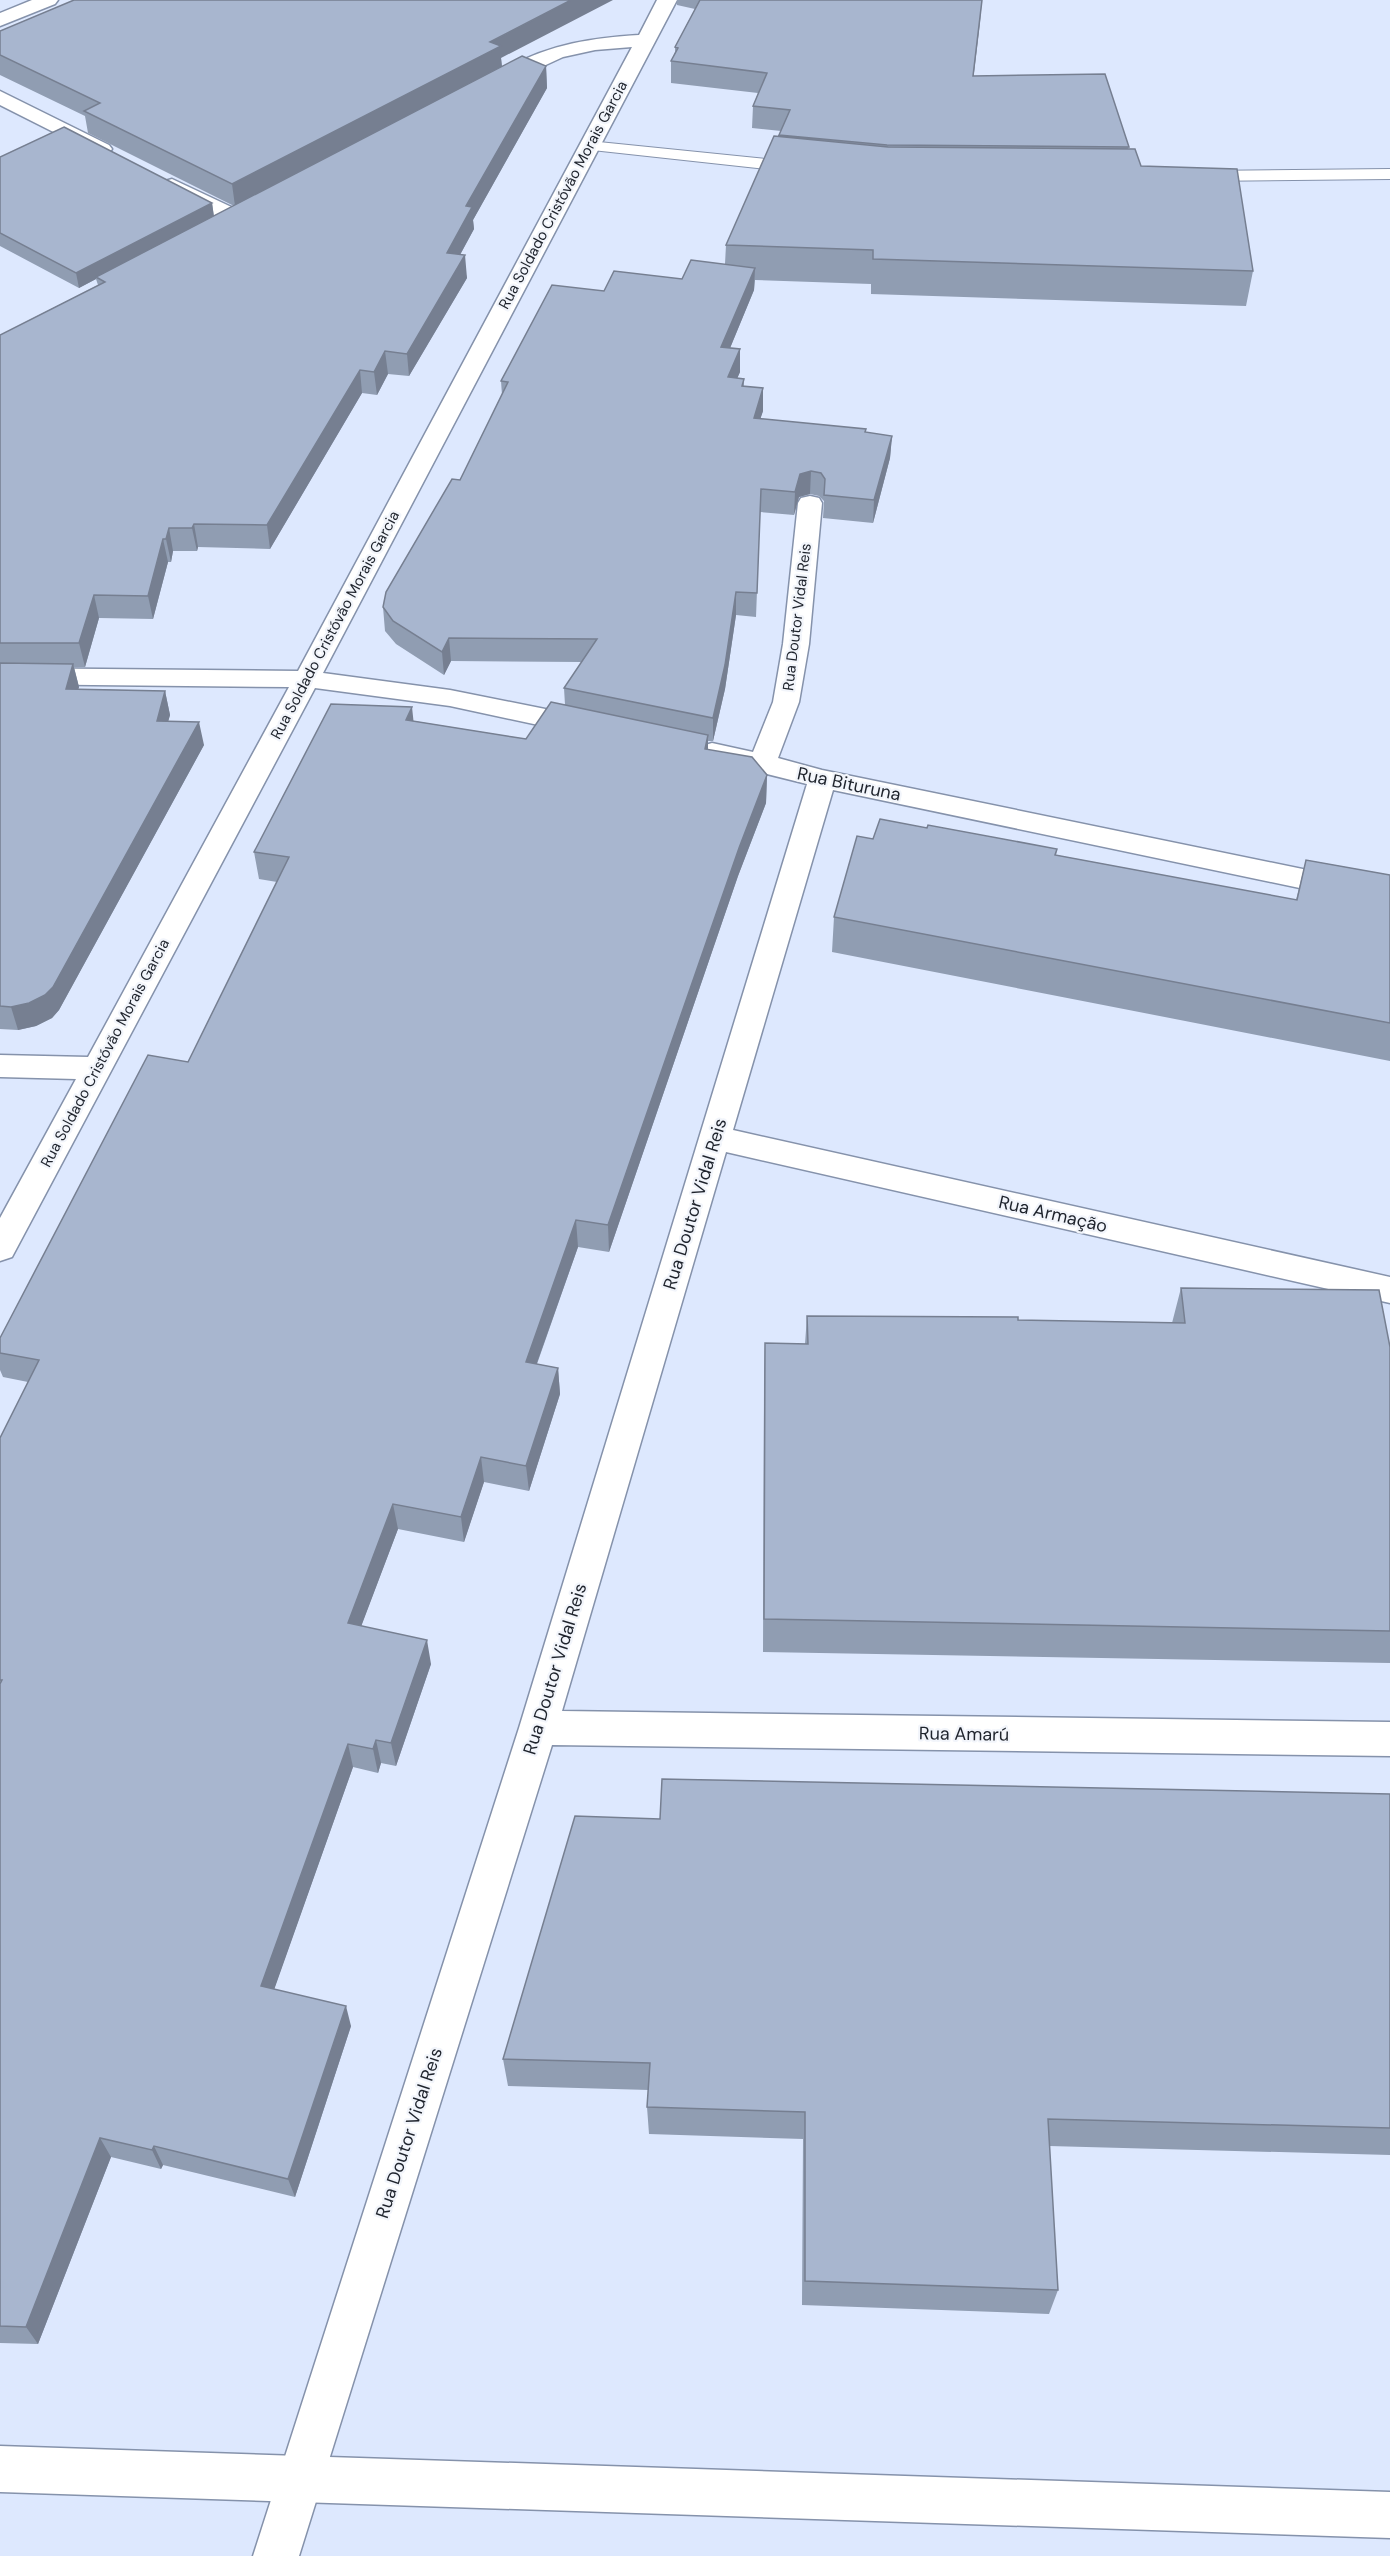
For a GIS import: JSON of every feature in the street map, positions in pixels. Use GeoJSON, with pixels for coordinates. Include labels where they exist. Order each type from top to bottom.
{"type":"FeatureCollection","features":[{"type":"Feature","properties":{"kind":"street"},"geometry":{"type":"LineString","coordinates":[[0,21],[48,0]]}},
{"type":"Feature","properties":{"kind":"street","name":"Rua Soldado Cristóvão Morais Garcia"},"geometry":{"type":"LineString","coordinates":[[0,1248],[307,679],[667,0]]}},
{"type":"Feature","properties":{"kind":"street"},"geometry":{"type":"LineString","coordinates":[[478,91],[541,58],[565,50],[597,44],[645,40]]}},
{"type":"Feature","properties":{"kind":"street"},"geometry":{"type":"LineString","coordinates":[[0,96],[117,157]]}},
{"type":"Feature","properties":{"kind":"street"},"geometry":{"type":"LineString","coordinates":[[159,179],[234,217]]}},
{"type":"Feature","properties":{"kind":"street"},"geometry":{"type":"LineString","coordinates":[[214,228],[255,206]]}},
{"type":"Feature","properties":{"kind":"street","name":"Rua Doutor Vidal Reis"},"geometry":{"type":"LineString","coordinates":[[762,763],[786,702],[796,644],[810,503]]}},
{"type":"Feature","properties":{"kind":"street"},"geometry":{"type":"LineString","coordinates":[[0,676],[307,679],[450,699],[612,732]]}},
{"type":"Feature","properties":{"kind":"street","name":"Rua Bituruna"},"geometry":{"type":"LineString","coordinates":[[681,746],[762,763],[822,779],[1390,897]]}},
{"type":"Feature","properties":{"kind":"street","name":"Rua Doutor Vidal Reis"},"geometry":{"type":"LineString","coordinates":[[276,2556],[538,1728],[822,779]]}},
{"type":"Feature","properties":{"kind":"street"},"geometry":{"type":"LineString","coordinates":[[0,1066],[96,1068]]}},
{"type":"Feature","properties":{"kind":"street","name":"Rua Armação"},"geometry":{"type":"LineString","coordinates":[[715,1138],[1390,1290]]}},
{"type":"Feature","properties":{"kind":"street","name":"Rua Amarú"},"geometry":{"type":"LineString","coordinates":[[538,1728],[1390,1739]]}},
{"type":"Feature","properties":{"kind":"street"},"geometry":{"type":"LineString","coordinates":[[0,2469],[1390,2515]]}},
{"type":"Feature","properties":{"kind":"lane"},"geometry":{"type":"LineString","coordinates":[[589,146],[807,168]]}},
{"type":"Feature","properties":{"kind":"lane"},"geometry":{"type":"LineString","coordinates":[[1182,176],[1390,174]]}},
{"type":"Feature","properties":{"kind":"building"},"geometry":{"type":"Polygon","coordinates":[[[74,0],[571,0],[490,42],[501,46],[232,184],[84,111],[100,103],[0,55],[0,31],[74,0]]]}},
{"type":"Feature","properties":{"kind":"building"},"geometry":{"type":"Polygon","coordinates":[[[700,0],[982,0],[973,76],[1105,74],[1129,147],[887,145],[779,135],[790,110],[753,106],[767,73],[671,61],[678,48],[675,47],[700,0]]]}},
{"type":"Feature","properties":{"kind":"building"},"geometry":{"type":"Polygon","coordinates":[[[522,56],[546,66],[466,206],[472,207],[447,253],[465,255],[407,354],[385,351],[374,372],[360,370],[267,525],[194,524],[192,528],[169,528],[166,539],[163,539],[148,596],[94,595],[79,643],[0,643],[0,335],[105,282],[96,277],[522,56]]]}},
{"type":"Feature","properties":{"kind":"building"},"geometry":{"type":"Polygon","coordinates":[[[64,127],[212,203],[76,273],[0,233],[0,157],[64,127]]]}},
{"type":"Feature","properties":{"kind":"building"},"geometry":{"type":"Polygon","coordinates":[[[774,136],[888,147],[1135,149],[1141,166],[1237,169],[1253,271],[873,259],[873,250],[726,245],[774,136]]]}},
{"type":"Feature","properties":{"kind":"building"},"geometry":{"type":"Polygon","coordinates":[[[691,260],[755,268],[721,347],[740,349],[728,377],[744,379],[742,386],[763,388],[754,418],[866,429],[865,432],[892,436],[874,500],[824,495],[825,479],[821,473],[811,471],[800,474],[795,492],[761,489],[757,593],[736,592],[725,665],[713,718],[564,688],[597,639],[449,638],[442,652],[393,621],[383,607],[386,592],[452,479],[460,480],[508,382],[501,381],[552,285],[604,291],[614,271],[682,279],[691,260]]]}},
{"type":"Feature","properties":{"kind":"building"},"geometry":{"type":"Polygon","coordinates":[[[0,663],[73,664],[66,689],[165,691],[157,721],[199,722],[53,987],[45,995],[29,1003],[11,1007],[0,1006],[0,663]]]}},
{"type":"Feature","properties":{"kind":"building"},"geometry":{"type":"Polygon","coordinates":[[[551,702],[708,735],[705,749],[752,757],[767,775],[739,848],[608,1225],[576,1220],[526,1362],[558,1368],[526,1466],[481,1457],[461,1517],[393,1504],[348,1623],[427,1640],[391,1743],[376,1740],[373,1749],[348,1744],[261,1986],[346,2006],[288,2179],[154,2146],[152,2150],[100,2138],[26,2327],[0,2326],[0,1684],[2,1680],[0,1680],[0,1438],[39,1360],[0,1353],[0,1338],[148,1055],[188,1062],[289,857],[254,852],[331,704],[412,707],[406,720],[526,739],[551,702]]]}},
{"type":"Feature","properties":{"kind":"building"},"geometry":{"type":"Polygon","coordinates":[[[880,819],[927,828],[928,825],[1057,849],[1055,855],[1297,900],[1306,860],[1390,875],[1390,1023],[834,917],[857,836],[873,839],[880,819]]]}},
{"type":"Feature","properties":{"kind":"building"},"geometry":{"type":"Polygon","coordinates":[[[1181,1288],[1379,1290],[1390,1347],[1390,1631],[764,1619],[765,1343],[808,1344],[807,1316],[1018,1317],[1018,1320],[1185,1323],[1181,1288]]]}},
{"type":"Feature","properties":{"kind":"building"},"geometry":{"type":"Polygon","coordinates":[[[662,1779],[1390,1794],[1390,2128],[1048,2119],[1058,2290],[805,2281],[805,2112],[647,2107],[650,2063],[503,2059],[575,1816],[660,1819],[662,1779]]]}}]}
